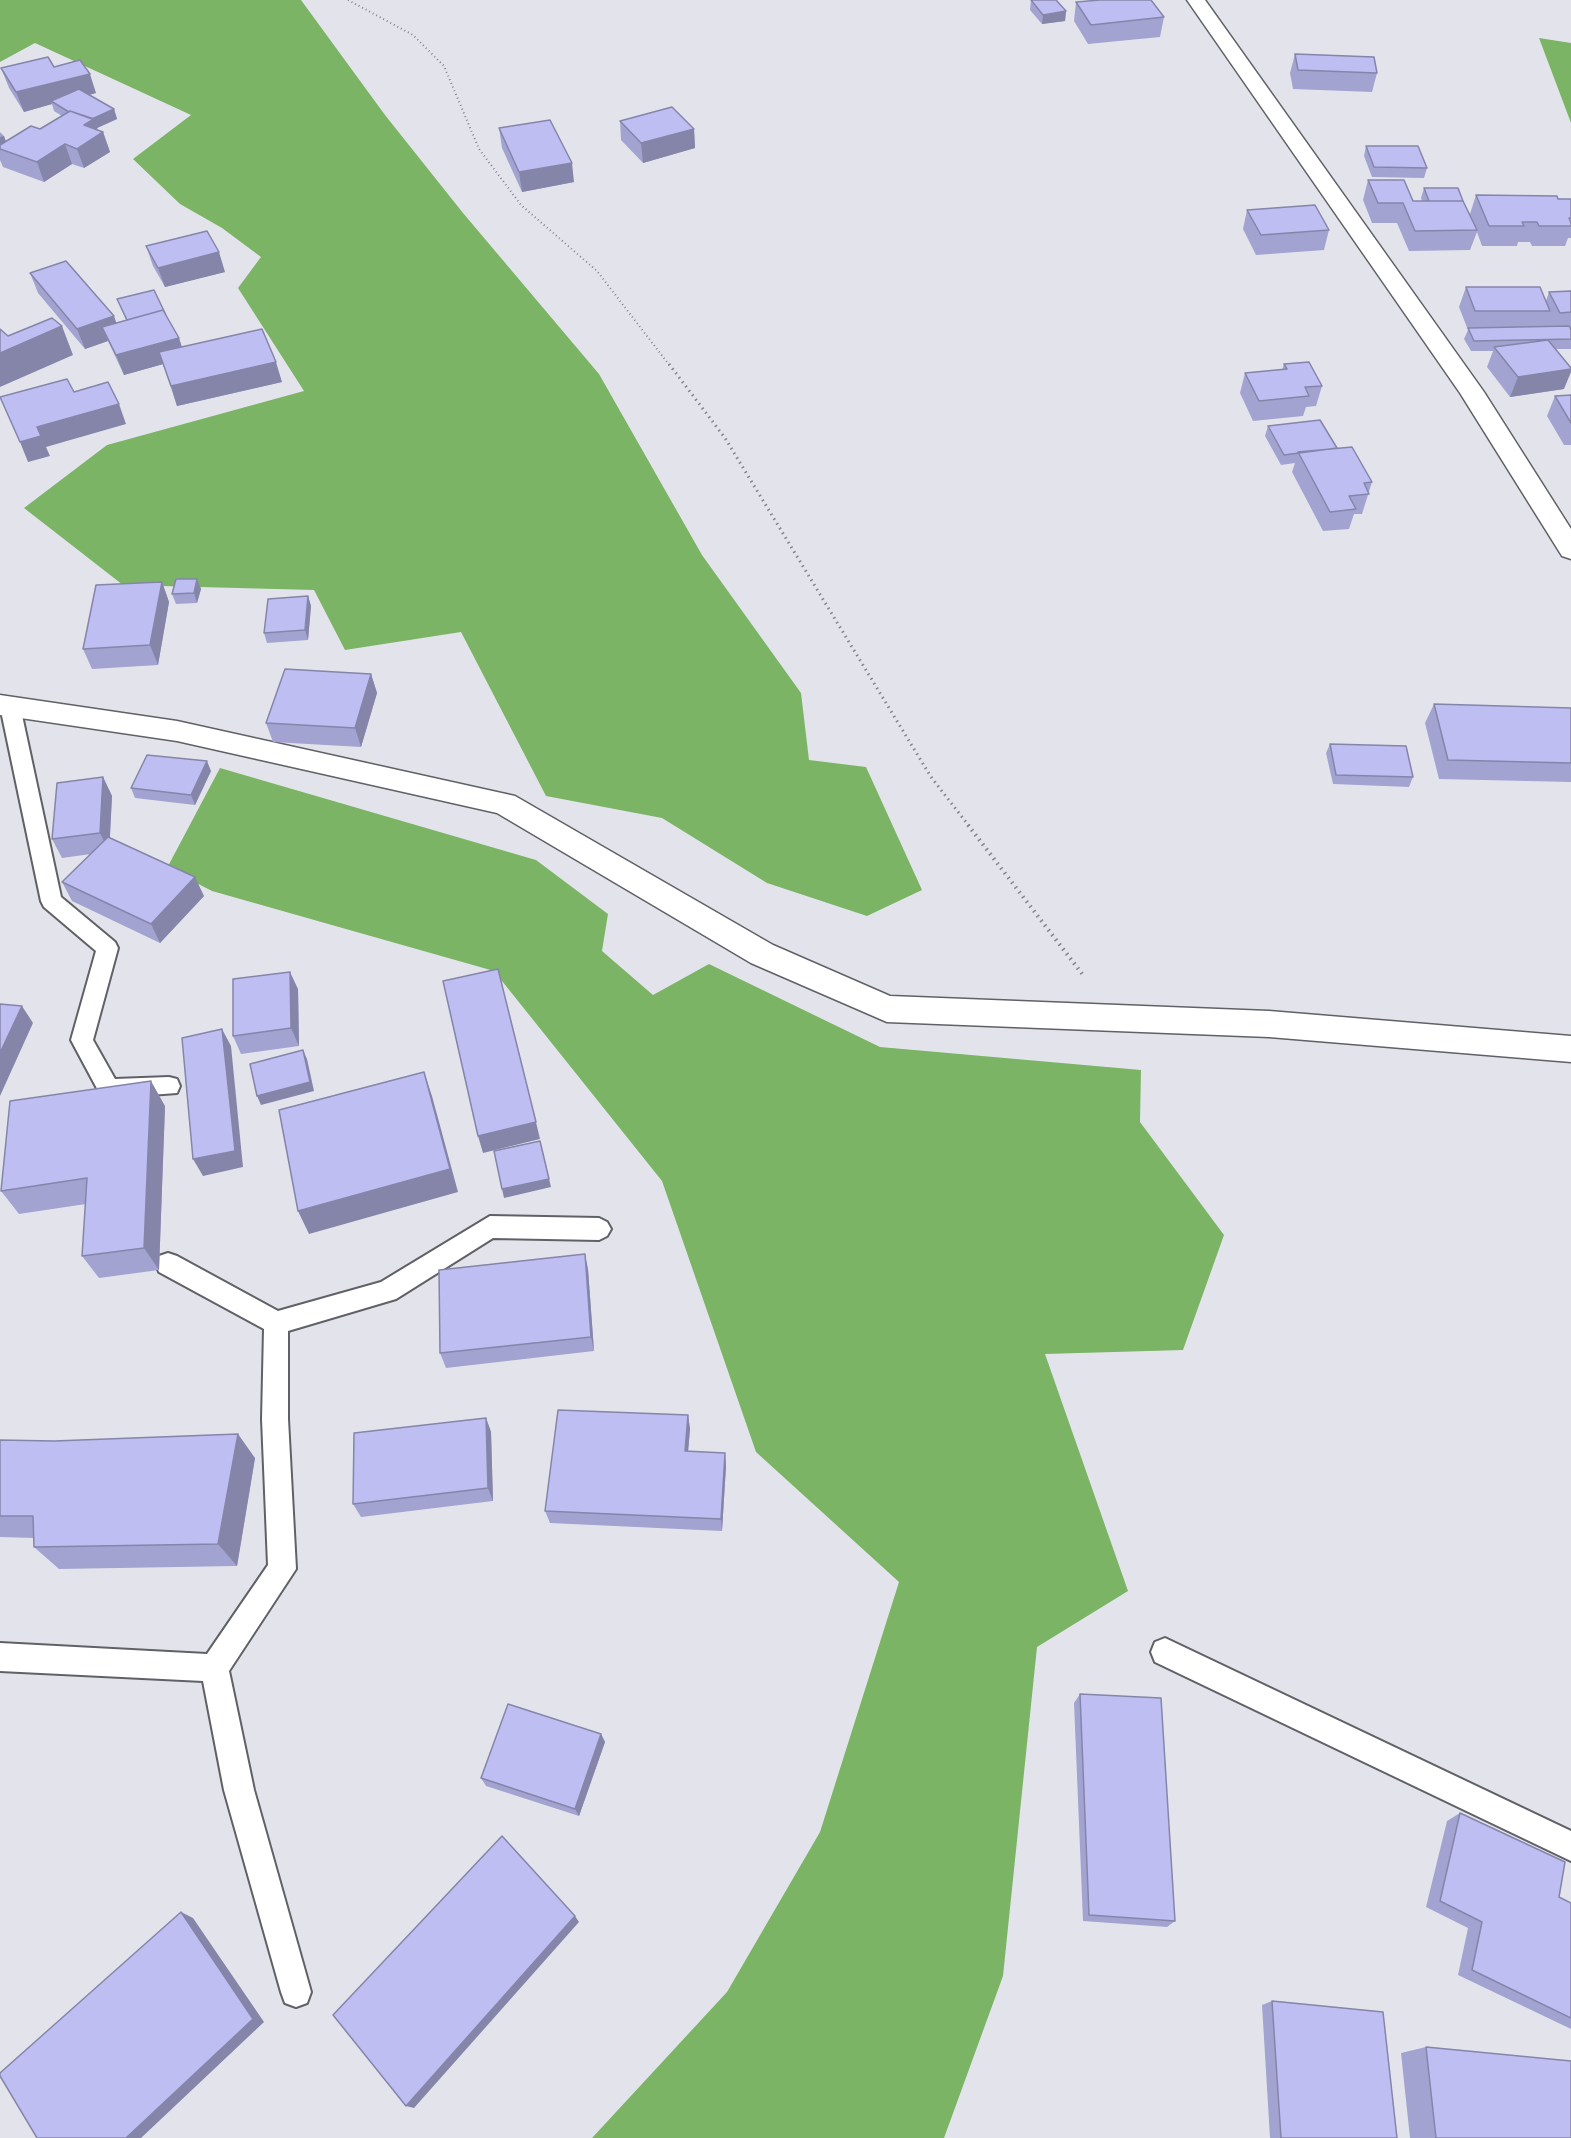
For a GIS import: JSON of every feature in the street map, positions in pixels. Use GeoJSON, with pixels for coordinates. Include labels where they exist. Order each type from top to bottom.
{"type":"FeatureCollection","features":[{"type":"Feature","properties":{"kind":"street"},"geometry":{"type":"LineString","coordinates":[[1196,0],[1472,392],[1571,550]]}},
{"type":"Feature","properties":{"kind":"street"},"geometry":{"type":"LineString","coordinates":[[5,705],[177,731],[505,804],[762,954],[887,1009],[1269,1024],[1571,1049]]}},
{"type":"Feature","properties":{"kind":"lane"},"geometry":{"type":"LineString","coordinates":[[5,705],[51,901],[107,948],[82,1040],[109,1089],[169,1086]]}},
{"type":"Feature","properties":{"kind":"lane"},"geometry":{"type":"LineString","coordinates":[[168,1264],[276,1323],[387,1291],[490,1227],[599,1229]]}},
{"type":"Feature","properties":{"kind":"lane"},"geometry":{"type":"LineString","coordinates":[[276,1323],[275,1419],[282,1569],[214,1668],[239,1791],[296,1992]]}},
{"type":"Feature","properties":{"kind":"lane"},"geometry":{"type":"LineString","coordinates":[[1165,1652],[1571,1846]]}},
{"type":"Feature","properties":{"kind":"lane"},"geometry":{"type":"LineString","coordinates":[[0,1657],[214,1668]]}},
{"type":"Feature","properties":{"kind":"path"},"geometry":{"type":"LineString","coordinates":[[348,0],[413,35],[444,66],[479,149],[521,205],[597,271],[725,438],[931,777],[1116,1018]]}},
{"type":"Feature","properties":{"kind":"green space"},"geometry":{"type":"Polygon","coordinates":[[[0,0],[301,0],[385,115],[463,213],[599,374],[702,555],[801,693],[809,760],[866,767],[922,890],[867,916],[767,883],[662,818],[546,796],[461,632],[345,650],[314,590],[123,585],[24,508],[107,445],[304,391],[238,288],[261,257],[222,228],[180,204],[133,159],[191,115],[35,43],[0,62],[0,0]]]}},
{"type":"Feature","properties":{"kind":"green space"},"geometry":{"type":"Polygon","coordinates":[[[1539,38],[1571,43],[1571,123],[1539,38]]]}},
{"type":"Feature","properties":{"kind":"green space"},"geometry":{"type":"Polygon","coordinates":[[[220,768],[536,860],[608,914],[602,951],[653,995],[709,964],[880,1047],[1141,1070],[1140,1122],[1224,1235],[1183,1350],[1045,1354],[1128,1591],[1037,1647],[1003,1976],[944,2138],[592,2138],[727,1992],[820,1832],[899,1582],[756,1452],[662,1181],[494,971],[212,891],[167,868],[220,768]]]}},
{"type":"Feature","properties":{"kind":"building"},"geometry":{"type":"Polygon","coordinates":[[[1031,0],[1056,0],[1066,11],[1043,15],[1031,0]]]}},
{"type":"Feature","properties":{"kind":"building"},"geometry":{"type":"Polygon","coordinates":[[[1151,0],[1164,17],[1091,25],[1076,2],[1151,0]]]}},
{"type":"Feature","properties":{"kind":"building"},"geometry":{"type":"Polygon","coordinates":[[[1295,54],[1374,57],[1377,73],[1298,70],[1295,54]]]}},
{"type":"Feature","properties":{"kind":"building"},"geometry":{"type":"Polygon","coordinates":[[[48,57],[54,67],[80,60],[90,74],[16,92],[1,68],[48,57]]]}},
{"type":"Feature","properties":{"kind":"building"},"geometry":{"type":"Polygon","coordinates":[[[79,89],[114,109],[92,119],[69,112],[51,101],[79,89]]]}},
{"type":"Feature","properties":{"kind":"building"},"geometry":{"type":"Polygon","coordinates":[[[672,107],[694,129],[641,143],[620,121],[672,107]]]}},
{"type":"Feature","properties":{"kind":"building"},"geometry":{"type":"Polygon","coordinates":[[[70,111],[94,119],[84,125],[103,132],[77,149],[65,144],[37,162],[0,149],[0,145],[31,126],[40,129],[70,111]]]}},
{"type":"Feature","properties":{"kind":"building"},"geometry":{"type":"Polygon","coordinates":[[[550,120],[572,163],[519,172],[499,128],[550,120]]]}},
{"type":"Feature","properties":{"kind":"building"},"geometry":{"type":"Polygon","coordinates":[[[1366,146],[1418,146],[1427,168],[1374,167],[1366,146]]]}},
{"type":"Feature","properties":{"kind":"building"},"geometry":{"type":"Polygon","coordinates":[[[1368,180],[1404,180],[1413,201],[1463,201],[1477,230],[1415,231],[1403,203],[1378,203],[1368,180]]]}},
{"type":"Feature","properties":{"kind":"building"},"geometry":{"type":"Polygon","coordinates":[[[1424,188],[1458,188],[1463,201],[1429,201],[1424,188]]]}},
{"type":"Feature","properties":{"kind":"building"},"geometry":{"type":"Polygon","coordinates":[[[1476,195],[1557,196],[1558,199],[1571,199],[1571,218],[1569,218],[1571,226],[1539,226],[1537,222],[1522,222],[1524,226],[1489,226],[1476,195]]]}},
{"type":"Feature","properties":{"kind":"building"},"geometry":{"type":"Polygon","coordinates":[[[1315,205],[1329,230],[1261,235],[1247,210],[1315,205]]]}},
{"type":"Feature","properties":{"kind":"building"},"geometry":{"type":"Polygon","coordinates":[[[207,231],[219,252],[158,268],[146,246],[207,231]]]}},
{"type":"Feature","properties":{"kind":"building"},"geometry":{"type":"Polygon","coordinates":[[[66,261],[114,316],[77,329],[30,273],[66,261]]]}},
{"type":"Feature","properties":{"kind":"building"},"geometry":{"type":"Polygon","coordinates":[[[1466,287],[1540,287],[1550,311],[1475,311],[1466,287]]]}},
{"type":"Feature","properties":{"kind":"building"},"geometry":{"type":"Polygon","coordinates":[[[154,290],[166,315],[163,310],[127,320],[117,299],[154,290]]]}},
{"type":"Feature","properties":{"kind":"building"},"geometry":{"type":"Polygon","coordinates":[[[1571,291],[1571,312],[1560,313],[1549,292],[1571,291]]]}},
{"type":"Feature","properties":{"kind":"building"},"geometry":{"type":"Polygon","coordinates":[[[163,310],[179,338],[116,355],[102,327],[163,310]]]}},
{"type":"Feature","properties":{"kind":"building"},"geometry":{"type":"Polygon","coordinates":[[[52,318],[62,326],[0,353],[0,329],[8,336],[52,318]]]}},
{"type":"Feature","properties":{"kind":"building"},"geometry":{"type":"Polygon","coordinates":[[[1569,326],[1571,339],[1474,341],[1468,328],[1569,326]]]}},
{"type":"Feature","properties":{"kind":"building"},"geometry":{"type":"Polygon","coordinates":[[[262,329],[276,362],[171,386],[159,352],[262,329]]]}},
{"type":"Feature","properties":{"kind":"building"},"geometry":{"type":"Polygon","coordinates":[[[1548,340],[1571,369],[1518,377],[1494,347],[1548,340]]]}},
{"type":"Feature","properties":{"kind":"building"},"geometry":{"type":"Polygon","coordinates":[[[1309,362],[1322,386],[1305,387],[1309,396],[1259,401],[1245,373],[1287,369],[1284,364],[1309,362]]]}},
{"type":"Feature","properties":{"kind":"building"},"geometry":{"type":"Polygon","coordinates":[[[67,379],[74,392],[108,382],[119,404],[37,427],[41,436],[20,442],[0,397],[67,379]]]}},
{"type":"Feature","properties":{"kind":"building"},"geometry":{"type":"Polygon","coordinates":[[[1571,395],[1571,423],[1555,396],[1571,395]]]}},
{"type":"Feature","properties":{"kind":"building"},"geometry":{"type":"Polygon","coordinates":[[[1320,420],[1337,448],[1284,455],[1268,426],[1320,420]]]}},
{"type":"Feature","properties":{"kind":"building"},"geometry":{"type":"Polygon","coordinates":[[[1352,447],[1372,482],[1364,483],[1369,494],[1349,496],[1356,509],[1330,512],[1298,452],[1352,447]]]}},
{"type":"Feature","properties":{"kind":"building"},"geometry":{"type":"Polygon","coordinates":[[[176,579],[197,579],[194,593],[172,594],[176,579]]]}},
{"type":"Feature","properties":{"kind":"building"},"geometry":{"type":"Polygon","coordinates":[[[162,582],[150,645],[83,649],[96,585],[162,582]]]}},
{"type":"Feature","properties":{"kind":"building"},"geometry":{"type":"Polygon","coordinates":[[[308,596],[305,630],[264,633],[268,599],[308,596]]]}},
{"type":"Feature","properties":{"kind":"building"},"geometry":{"type":"Polygon","coordinates":[[[285,669],[371,674],[355,728],[266,723],[285,669]]]}},
{"type":"Feature","properties":{"kind":"building"},"geometry":{"type":"Polygon","coordinates":[[[1434,704],[1571,708],[1571,763],[1448,760],[1434,704]]]}},
{"type":"Feature","properties":{"kind":"building"},"geometry":{"type":"Polygon","coordinates":[[[1330,744],[1406,746],[1413,777],[1336,775],[1330,744]]]}},
{"type":"Feature","properties":{"kind":"building"},"geometry":{"type":"Polygon","coordinates":[[[147,755],[207,761],[191,795],[131,788],[147,755]]]}},
{"type":"Feature","properties":{"kind":"building"},"geometry":{"type":"Polygon","coordinates":[[[103,777],[100,833],[52,839],[57,783],[103,777]]]}},
{"type":"Feature","properties":{"kind":"building"},"geometry":{"type":"Polygon","coordinates":[[[108,837],[195,877],[151,924],[62,882],[108,837]]]}},
{"type":"Feature","properties":{"kind":"building"},"geometry":{"type":"Polygon","coordinates":[[[498,969],[536,1122],[478,1136],[443,981],[498,969]]]}},
{"type":"Feature","properties":{"kind":"building"},"geometry":{"type":"Polygon","coordinates":[[[290,972],[291,1028],[233,1036],[233,979],[290,972]]]}},
{"type":"Feature","properties":{"kind":"building"},"geometry":{"type":"Polygon","coordinates":[[[0,1004],[22,1006],[0,1053],[0,1004]]]}},
{"type":"Feature","properties":{"kind":"building"},"geometry":{"type":"Polygon","coordinates":[[[222,1029],[235,1151],[193,1159],[182,1038],[222,1029]]]}},
{"type":"Feature","properties":{"kind":"building"},"geometry":{"type":"Polygon","coordinates":[[[303,1050],[310,1082],[257,1096],[250,1064],[303,1050]]]}},
{"type":"Feature","properties":{"kind":"building"},"geometry":{"type":"Polygon","coordinates":[[[424,1072],[450,1169],[298,1211],[279,1110],[424,1072]]]}},
{"type":"Feature","properties":{"kind":"building"},"geometry":{"type":"Polygon","coordinates":[[[151,1081],[144,1248],[82,1256],[87,1178],[1,1191],[10,1101],[151,1081]]]}},
{"type":"Feature","properties":{"kind":"building"},"geometry":{"type":"Polygon","coordinates":[[[540,1141],[549,1179],[502,1189],[494,1151],[540,1141]]]}},
{"type":"Feature","properties":{"kind":"building"},"geometry":{"type":"Polygon","coordinates":[[[585,1254],[591,1337],[440,1353],[439,1270],[585,1254]]]}},
{"type":"Feature","properties":{"kind":"building"},"geometry":{"type":"Polygon","coordinates":[[[558,1410],[688,1415],[685,1451],[725,1453],[721,1519],[545,1511],[558,1410]]]}},
{"type":"Feature","properties":{"kind":"building"},"geometry":{"type":"Polygon","coordinates":[[[486,1418],[488,1488],[353,1504],[354,1433],[486,1418]]]}},
{"type":"Feature","properties":{"kind":"building"},"geometry":{"type":"Polygon","coordinates":[[[238,1434],[218,1544],[34,1547],[33,1516],[0,1516],[0,1440],[54,1441],[238,1434]]]}},
{"type":"Feature","properties":{"kind":"building"},"geometry":{"type":"Polygon","coordinates":[[[1080,1694],[1161,1698],[1175,1921],[1089,1915],[1080,1694]]]}},
{"type":"Feature","properties":{"kind":"building"},"geometry":{"type":"Polygon","coordinates":[[[508,1704],[601,1734],[575,1809],[481,1778],[508,1704]]]}},
{"type":"Feature","properties":{"kind":"building"},"geometry":{"type":"Polygon","coordinates":[[[1460,1813],[1565,1862],[1559,1897],[1571,1903],[1571,2018],[1472,1970],[1482,1922],[1440,1901],[1460,1813]]]}},
{"type":"Feature","properties":{"kind":"building"},"geometry":{"type":"Polygon","coordinates":[[[502,1836],[575,1916],[406,2106],[333,2015],[502,1836]]]}},
{"type":"Feature","properties":{"kind":"building"},"geometry":{"type":"Polygon","coordinates":[[[181,1912],[253,2019],[126,2138],[37,2138],[0,2073],[181,1912]]]}},
{"type":"Feature","properties":{"kind":"building"},"geometry":{"type":"Polygon","coordinates":[[[1272,2001],[1383,2012],[1397,2138],[1281,2138],[1272,2001]]]}},
{"type":"Feature","properties":{"kind":"building"},"geometry":{"type":"Polygon","coordinates":[[[1426,2047],[1571,2061],[1571,2138],[1436,2138],[1426,2047]]]}}]}
